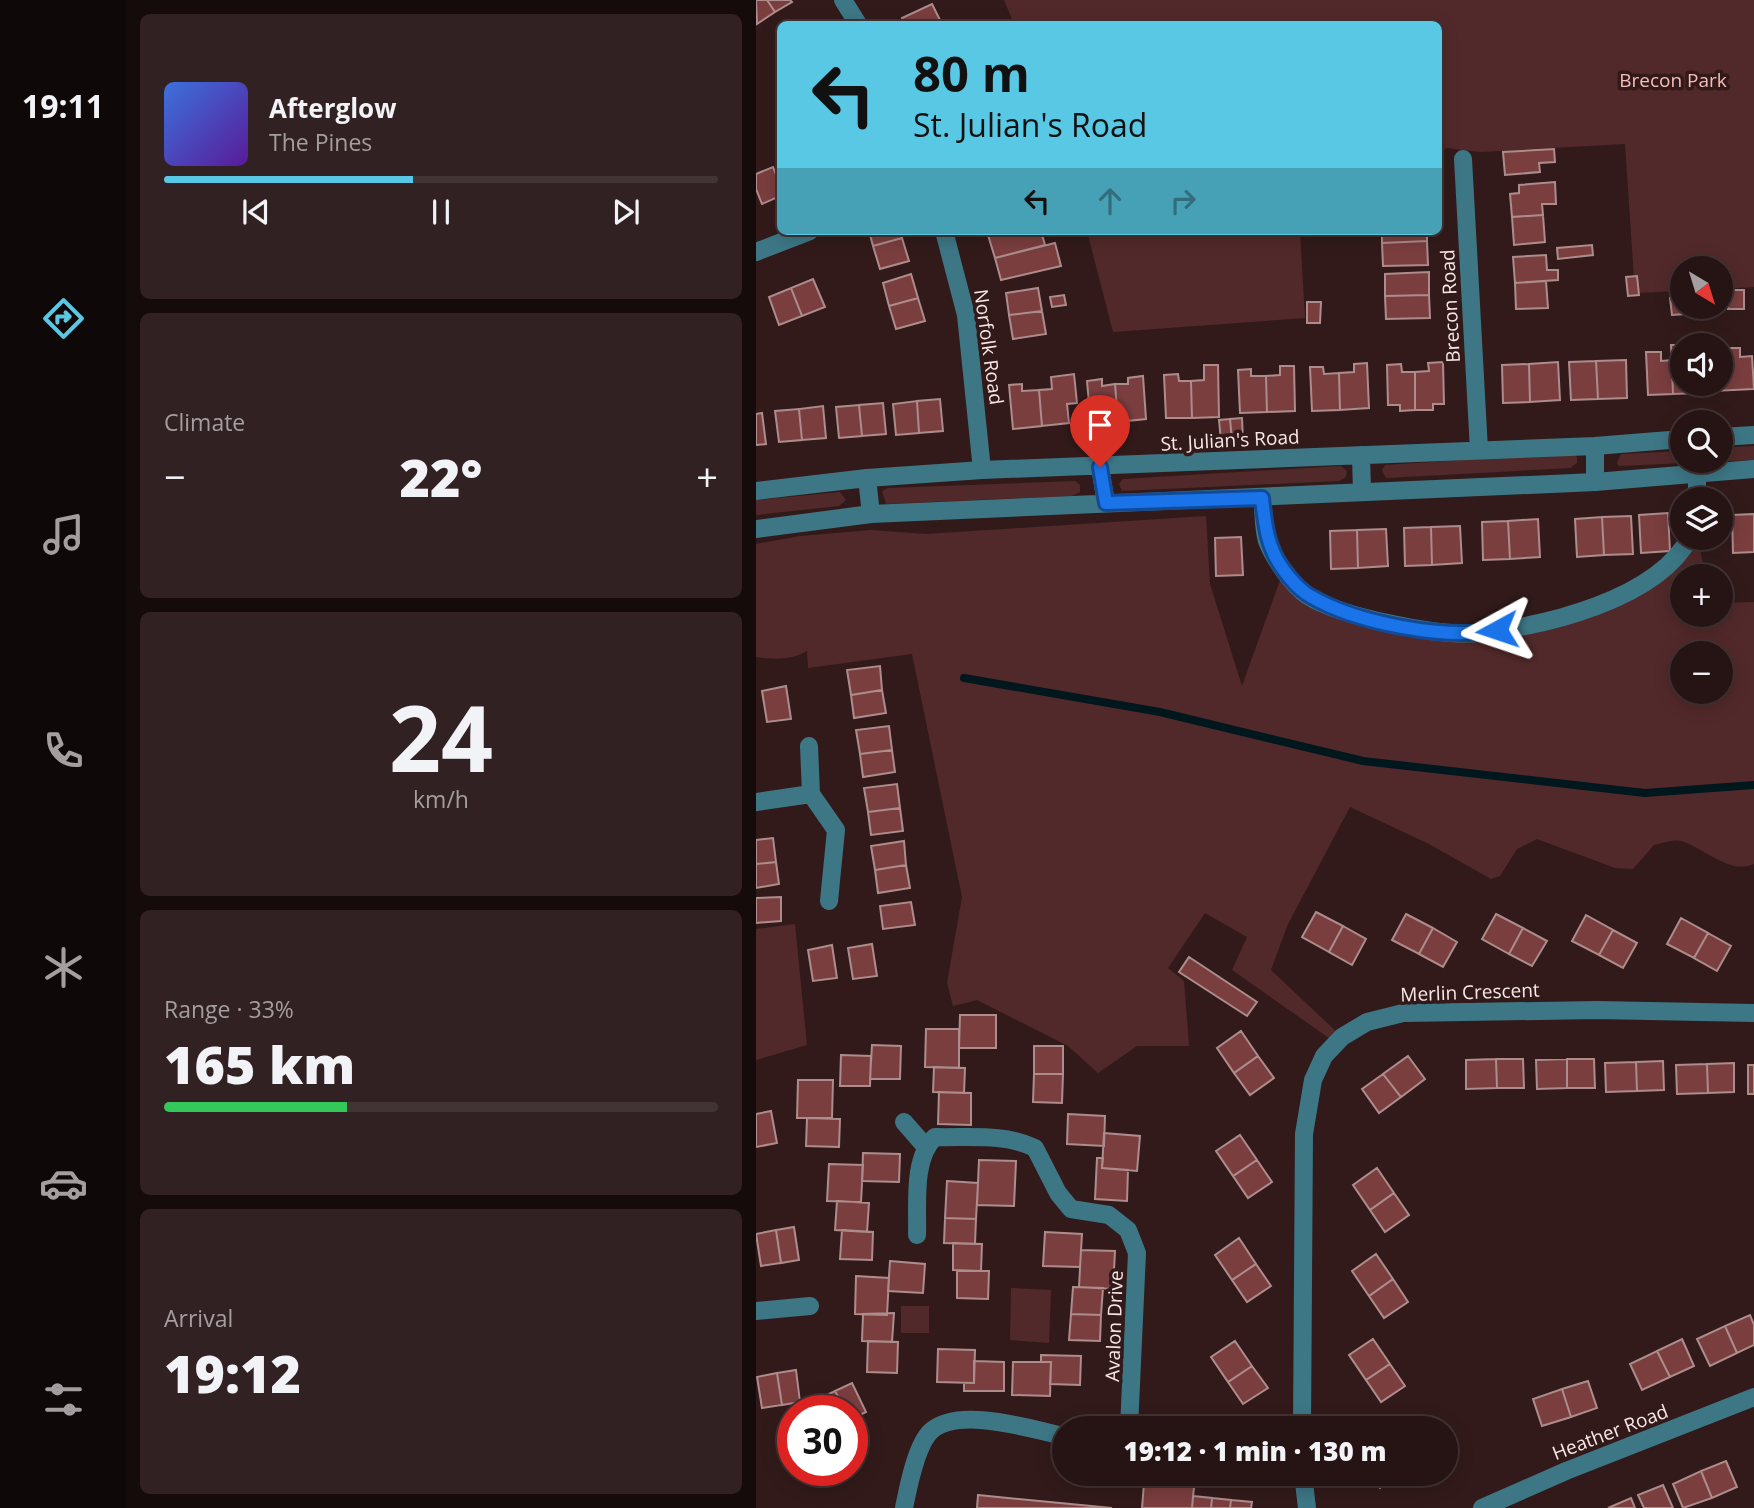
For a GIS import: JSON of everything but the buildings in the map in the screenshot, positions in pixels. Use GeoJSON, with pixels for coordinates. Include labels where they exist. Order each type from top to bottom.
{"type":"FeatureCollection","features":[{"type":"Feature","properties":{"kind":"street"},"geometry":{"type":"LineString","coordinates":[[843,0],[856,21]]}},
{"type":"Feature","properties":{"kind":"street","name":"Brecon Road"},"geometry":{"type":"LineString","coordinates":[[1463,159],[1479,450]]}},
{"type":"Feature","properties":{"kind":"street"},"geometry":{"type":"LineString","coordinates":[[756,252],[800,235]]}},
{"type":"Feature","properties":{"kind":"street","name":"Norfolk Road"},"geometry":{"type":"LineString","coordinates":[[945,235],[966,315],[982,470]]}},
{"type":"Feature","properties":{"kind":"street"},"geometry":{"type":"LineString","coordinates":[[1733,436],[1754,435]]}},
{"type":"Feature","properties":{"kind":"street","name":"St. Julian's Road"},"geometry":{"type":"LineString","coordinates":[[756,491],[867,478],[982,470],[1595,446],[1670,440]]}},
{"type":"Feature","properties":{"kind":"street"},"geometry":{"type":"LineString","coordinates":[[1595,446],[1595,482]]}},
{"type":"Feature","properties":{"kind":"street"},"geometry":{"type":"LineString","coordinates":[[1361,455],[1362,492]]}},
{"type":"Feature","properties":{"kind":"street"},"geometry":{"type":"LineString","coordinates":[[1100,467],[1106,503]]}},
{"type":"Feature","properties":{"kind":"street"},"geometry":{"type":"LineString","coordinates":[[1733,470],[1754,469]]}},
{"type":"Feature","properties":{"kind":"street"},"geometry":{"type":"LineString","coordinates":[[756,529],[871,514],[1595,482],[1687,473]]}},
{"type":"Feature","properties":{"kind":"street"},"geometry":{"type":"LineString","coordinates":[[867,478],[871,514]]}},
{"type":"Feature","properties":{"kind":"street"},"geometry":{"type":"LineString","coordinates":[[1262,498],[1267,540],[1283,569],[1308,595],[1353,614],[1409,627],[1476,634],[1539,622],[1607,602],[1662,571],[1682,550]]}},
{"type":"Feature","properties":{"kind":"street"},"geometry":{"type":"LineString","coordinates":[[809,746],[811,794],[836,830],[829,901]]}},
{"type":"Feature","properties":{"kind":"street"},"geometry":{"type":"LineString","coordinates":[[756,803],[811,794]]}},
{"type":"Feature","properties":{"kind":"street","name":"Merlin Crescent"},"geometry":{"type":"LineString","coordinates":[[1302,1416],[1304,1134],[1313,1080],[1324,1056],[1342,1037],[1367,1022],[1403,1013],[1597,1010],[1754,1013]]}},
{"type":"Feature","properties":{"kind":"street"},"geometry":{"type":"LineString","coordinates":[[904,1122],[925,1146],[919,1181],[917,1235]]}},
{"type":"Feature","properties":{"kind":"street","name":"Avalon Drive"},"geometry":{"type":"LineString","coordinates":[[925,1146],[935,1137],[1017,1139],[1035,1148],[1058,1193],[1072,1209],[1109,1215],[1128,1230],[1137,1253],[1130,1416]]}},
{"type":"Feature","properties":{"kind":"street"},"geometry":{"type":"LineString","coordinates":[[756,1311],[810,1306]]}},
{"type":"Feature","properties":{"kind":"street","name":"Heather Road"},"geometry":{"type":"LineString","coordinates":[[1482,1508],[1566,1471],[1754,1397]]}},
{"type":"Feature","properties":{"kind":"street"},"geometry":{"type":"LineString","coordinates":[[904,1508],[912,1472],[930,1432],[951,1420],[988,1421],[1052,1434]]}},
{"type":"Feature","properties":{"kind":"street"},"geometry":{"type":"LineString","coordinates":[[1304,1486],[1307,1508]]}},
{"type":"Feature","properties":{"kind":"green space","name":"Brecon Park"},"geometry":{"type":"Polygon","coordinates":[[[1004,0],[1754,0],[1754,287],[1733,288],[1733,256],[1670,256],[1670,292],[1635,293],[1625,144],[1481,152],[1446,148],[1442,151],[1442,21],[1013,21],[1004,0]]]}},
{"type":"Feature","properties":{"kind":"green space"},"geometry":{"type":"Polygon","coordinates":[[[1088,235],[1300,235],[1305,318],[1113,332],[1088,235]]]}},
{"type":"Feature","properties":{"kind":"green space"},"geometry":{"type":"Polygon","coordinates":[[[1754,446],[1754,460],[1733,461],[1733,447],[1754,446]]]}},
{"type":"Feature","properties":{"kind":"green space"},"geometry":{"type":"Polygon","coordinates":[[[1670,452],[1670,464],[1619,466],[1617,463],[1621,454],[1670,452]]]}},
{"type":"Feature","properties":{"kind":"green space"},"geometry":{"type":"Polygon","coordinates":[[[1572,453],[1577,457],[1577,463],[1570,468],[1386,478],[1382,470],[1385,465],[1572,453]]]}},
{"type":"Feature","properties":{"kind":"green space"},"geometry":{"type":"Polygon","coordinates":[[[1341,466],[1347,471],[1346,477],[1339,481],[1122,491],[1119,484],[1123,479],[1341,466]]]}},
{"type":"Feature","properties":{"kind":"green space"},"geometry":{"type":"Polygon","coordinates":[[[1075,481],[1080,485],[1080,492],[1072,496],[886,504],[882,491],[888,488],[1075,481]]]}},
{"type":"Feature","properties":{"kind":"green space"},"geometry":{"type":"Polygon","coordinates":[[[840,492],[846,500],[839,506],[756,515],[756,500],[840,492]]]}},
{"type":"Feature","properties":{"kind":"green space"},"geometry":{"type":"Polygon","coordinates":[[[1206,516],[1210,584],[1242,686],[1284,569],[1308,595],[1353,614],[1476,634],[1607,602],[1680,550],[1700,550],[1703,564],[1670,564],[1670,627],[1733,627],[1733,603],[1754,602],[1754,864],[1735,866],[1690,844],[1675,840],[1654,845],[1633,869],[1615,868],[1537,839],[1517,849],[1500,876],[1491,879],[1429,844],[1350,807],[1288,924],[1271,970],[1342,1037],[1336,1043],[1232,970],[1247,937],[1205,913],[1168,968],[1184,981],[1189,1046],[1137,1046],[1098,1073],[1068,1046],[977,1000],[953,1006],[947,983],[962,897],[912,654],[808,668],[807,651],[788,658],[756,657],[756,544],[800,536],[871,530],[926,534],[1206,516]]]}},
{"type":"Feature","properties":{"kind":"green space"},"geometry":{"type":"Polygon","coordinates":[[[795,924],[807,1045],[756,1060],[756,929],[795,924]]]}},
{"type":"Feature","properties":{"kind":"green space"},"geometry":{"type":"Polygon","coordinates":[[[1011,1288],[1051,1290],[1049,1343],[1010,1340],[1011,1288]]]}},
{"type":"Feature","properties":{"kind":"green space"},"geometry":{"type":"Polygon","coordinates":[[[901,1306],[929,1306],[929,1333],[901,1333],[901,1306]]]}},
{"type":"Feature","properties":{"kind":"waterway"},"geometry":{"type":"LineString","coordinates":[[964,678],[1160,712],[1363,761],[1645,793],[1754,785]]}},
{"type":"Feature","properties":{"kind":"route"},"geometry":{"type":"LineString","coordinates":[[1100,467],[1106,503],[1262,498],[1267,540],[1283,569],[1308,595],[1353,614],[1409,627],[1476,634],[1497,630]]}}]}
